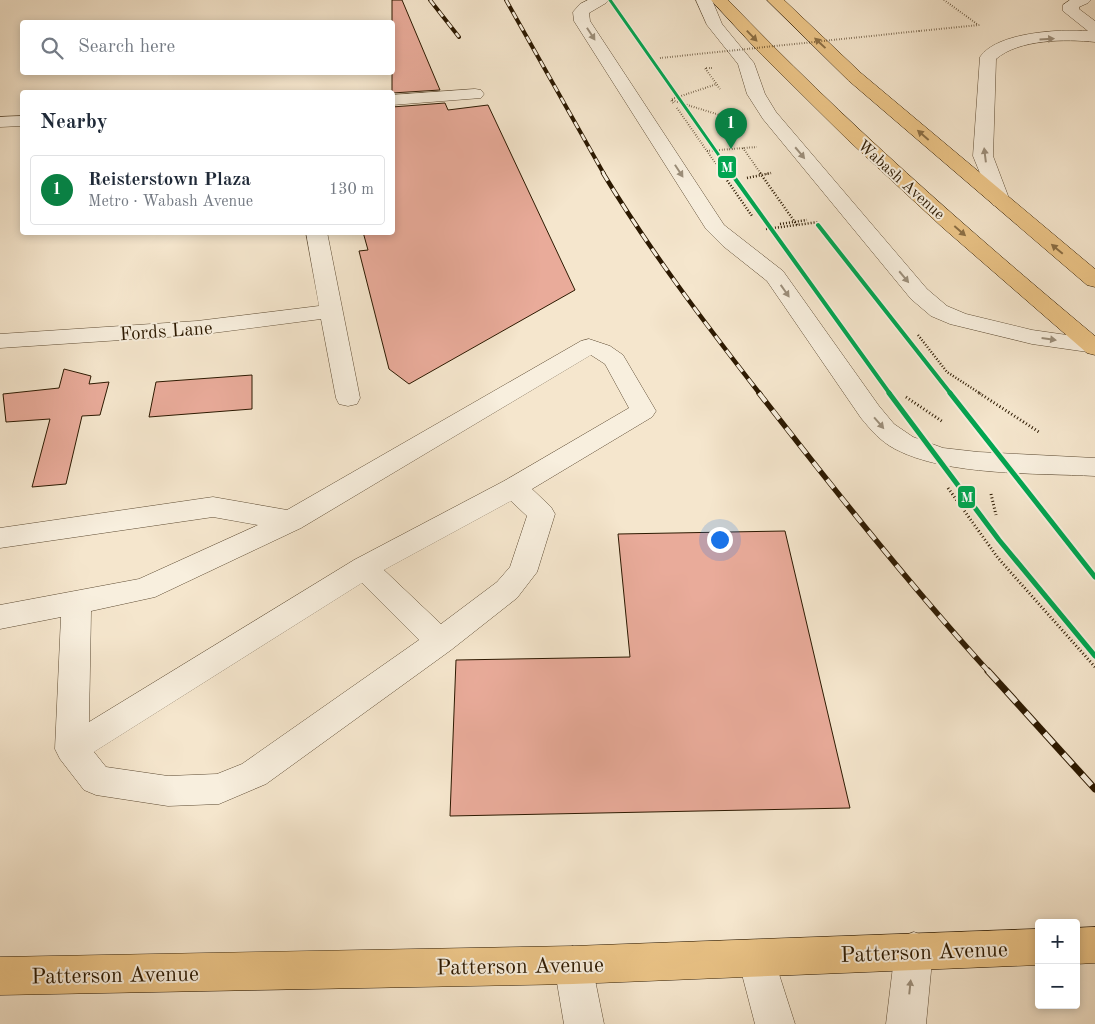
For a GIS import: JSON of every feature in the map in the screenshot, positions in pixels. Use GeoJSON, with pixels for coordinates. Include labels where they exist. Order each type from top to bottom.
{"type":"FeatureCollection","features":[{"type":"Feature","properties":{"kind":"main road","name":"Wabash Avenue"},"geometry":{"type":"LineString","coordinates":[[719,0],[810,94],[940,213],[1094,347]]}},
{"type":"Feature","properties":{"kind":"main road"},"geometry":{"type":"LineString","coordinates":[[775,0],[855,77],[1095,280]]}},
{"type":"Feature","properties":{"kind":"main road"},"geometry":{"type":"LineString","coordinates":[[1080,946],[1095,945]]}},
{"type":"Feature","properties":{"kind":"main road","name":"Patterson Avenue"},"geometry":{"type":"LineString","coordinates":[[0,976],[573,965],[914,950],[1035,947]]}},
{"type":"Feature","properties":{"kind":"street"},"geometry":{"type":"LineString","coordinates":[[601,0],[586,7],[581,12],[582,21],[716,229],[728,242],[775,276],[870,412],[885,430],[904,444],[940,456],[978,461],[1095,467]]}},
{"type":"Feature","properties":{"kind":"street"},"geometry":{"type":"LineString","coordinates":[[704,0],[715,25],[746,63],[756,94],[769,115],[919,294],[939,311],[958,319],[1032,337],[1094,347]]}},
{"type":"Feature","properties":{"kind":"street"},"geometry":{"type":"LineString","coordinates":[[1083,0],[1071,4],[1071,10],[1095,29]]}},
{"type":"Feature","properties":{"kind":"street"},"geometry":{"type":"LineString","coordinates":[[1000,201],[983,156],[988,57],[994,50],[1008,43],[1084,36],[1095,38]]}},
{"type":"Feature","properties":{"kind":"street"},"geometry":{"type":"LineString","coordinates":[[395,100],[475,94]]}},
{"type":"Feature","properties":{"kind":"street"},"geometry":{"type":"LineString","coordinates":[[0,122],[20,121]]}},
{"type":"Feature","properties":{"kind":"street"},"geometry":{"type":"LineString","coordinates":[[317,235],[348,398]]}},
{"type":"Feature","properties":{"kind":"street","name":"Fords Lane"},"geometry":{"type":"LineString","coordinates":[[0,341],[197,328],[331,311]]}},
{"type":"Feature","properties":{"kind":"street"},"geometry":{"type":"LineString","coordinates":[[1,620],[76,602],[145,589],[291,521],[589,346],[602,351],[615,360],[643,411],[514,488],[364,568],[72,749]]}},
{"type":"Feature","properties":{"kind":"street"},"geometry":{"type":"LineString","coordinates":[[76,602],[72,749],[96,780],[168,791],[219,789],[254,774],[440,642],[507,590],[523,572],[541,514],[514,488]]}},
{"type":"Feature","properties":{"kind":"street"},"geometry":{"type":"LineString","coordinates":[[0,538],[213,506],[291,521]]}},
{"type":"Feature","properties":{"kind":"street"},"geometry":{"type":"LineString","coordinates":[[364,568],[440,642]]}},
{"type":"Feature","properties":{"kind":"street"},"geometry":{"type":"LineString","coordinates":[[906,1024],[914,950]]}},
{"type":"Feature","properties":{"kind":"street"},"geometry":{"type":"LineString","coordinates":[[757,958],[775,1024]]}},
{"type":"Feature","properties":{"kind":"street"},"geometry":{"type":"LineString","coordinates":[[573,965],[584,1024]]}},
{"type":"Feature","properties":{"kind":"path"},"geometry":{"type":"LineString","coordinates":[[660,58],[977,25],[944,0]]}},
{"type":"Feature","properties":{"kind":"path"},"geometry":{"type":"LineString","coordinates":[[671,100],[716,84]]}},
{"type":"Feature","properties":{"kind":"path"},"geometry":{"type":"LineString","coordinates":[[707,151],[765,147]]}},
{"type":"Feature","properties":{"kind":"path"},"geometry":{"type":"LineString","coordinates":[[743,148],[796,223]]}},
{"type":"Feature","properties":{"kind":"path"},"geometry":{"type":"LineString","coordinates":[[747,178],[771,173]]}},
{"type":"Feature","properties":{"kind":"path"},"geometry":{"type":"LineString","coordinates":[[761,230],[806,220]]}},
{"type":"Feature","properties":{"kind":"path"},"geometry":{"type":"LineString","coordinates":[[780,224],[825,221]]}},
{"type":"Feature","properties":{"kind":"building"},"geometry":{"type":"Polygon","coordinates":[[[392,0],[402,0],[440,90],[395,93],[395,90],[392,90],[392,75],[395,75],[395,20],[392,20],[392,0]]]}},
{"type":"Feature","properties":{"kind":"building"},"geometry":{"type":"Polygon","coordinates":[[[445,103],[448,110],[488,105],[575,290],[409,384],[389,369],[359,251],[368,250],[364,235],[395,235],[395,107],[445,103]]]}},
{"type":"Feature","properties":{"kind":"building"},"geometry":{"type":"Polygon","coordinates":[[[64,369],[91,376],[89,384],[109,382],[100,415],[82,416],[66,484],[32,487],[50,419],[6,422],[3,394],[59,388],[64,369]]]}},
{"type":"Feature","properties":{"kind":"building"},"geometry":{"type":"Polygon","coordinates":[[[252,375],[252,409],[149,417],[156,382],[252,375]]]}},
{"type":"Feature","properties":{"kind":"building"},"geometry":{"type":"Polygon","coordinates":[[[785,531],[850,808],[450,816],[456,660],[630,657],[618,534],[785,531]]]}},
{"type":"Feature","properties":{"kind":"railway"},"geometry":{"type":"LineString","coordinates":[[430,0],[459,37]]}},
{"type":"Feature","properties":{"kind":"railway"},"geometry":{"type":"LineString","coordinates":[[506,0],[604,174]]}},
{"type":"Feature","properties":{"kind":"railway"},"geometry":{"type":"LineString","coordinates":[[603,173],[698,313],[760,394]]}},
{"type":"Feature","properties":{"kind":"railway"},"geometry":{"type":"LineString","coordinates":[[759,393],[900,570],[989,672]]}},
{"type":"Feature","properties":{"kind":"railway"},"geometry":{"type":"LineString","coordinates":[[988,671],[1095,789]]}},
{"type":"Feature","properties":{"kind":"transit line","name":"M"},"geometry":{"type":"LineString","coordinates":[[610,0],[879,379],[999,540],[1095,656]]}},
{"type":"Feature","properties":{"kind":"transit line","name":"M"},"geometry":{"type":"LineString","coordinates":[[818,225],[1095,577]]}},
{"type":"Feature","properties":{"kind":"place","name":"Reisterstown Plaza"},"geometry":{"type":"Point","coordinates":[731,149]}}]}
